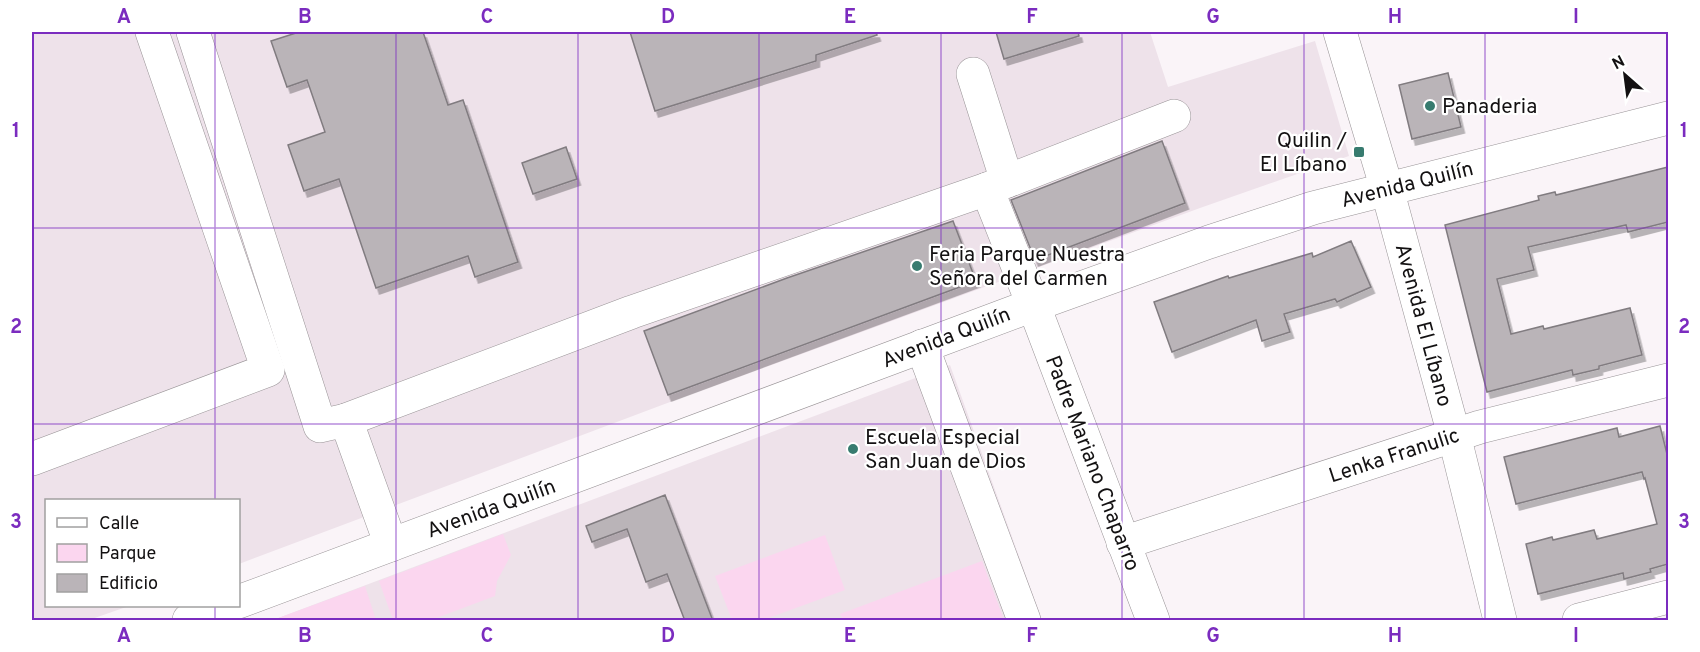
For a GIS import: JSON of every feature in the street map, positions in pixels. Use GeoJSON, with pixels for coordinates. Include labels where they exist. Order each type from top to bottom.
{"type":"FeatureCollection","features":[{"type":"Feature","properties":{"kind":"main road"},"geometry":{"type":"LineString","coordinates":[[32,459],[268,370],[152,32]]}},
{"type":"Feature","properties":{"kind":"main road"},"geometry":{"type":"LineString","coordinates":[[193,32],[320,426],[346,420],[632,312],[997,185],[1174,116]]}},
{"type":"Feature","properties":{"kind":"main road","name":"Avenida El Líbano"},"geometry":{"type":"LineString","coordinates":[[1340,32],[1387,189],[1454,435],[1500,621]]}},
{"type":"Feature","properties":{"kind":"main road","name":"Padre Mariano Chaparro"},"geometry":{"type":"LineString","coordinates":[[973,74],[997,185],[1033,305],[1153,621]]}},
{"type":"Feature","properties":{"kind":"main road","name":"Avenida Quilín"},"geometry":{"type":"LineString","coordinates":[[240,603],[922,346],[1261,224],[1387,189],[1668,118]]}},
{"type":"Feature","properties":{"kind":"main road"},"geometry":{"type":"LineString","coordinates":[[922,346],[1024,621]]}},
{"type":"Feature","properties":{"kind":"main road","name":"Lenka Franulic"},"geometry":{"type":"LineString","coordinates":[[1123,543],[1454,435],[1668,380]]}},
{"type":"Feature","properties":{"kind":"main road"},"geometry":{"type":"LineString","coordinates":[[346,420],[390,545]]}},
{"type":"Feature","properties":{"kind":"main road"},"geometry":{"type":"LineString","coordinates":[[1579,621],[1668,597]]}},
{"type":"Feature","properties":{"kind":"main road"},"geometry":{"type":"LineString","coordinates":[[189,621],[226,607]]}},
{"type":"Feature","properties":{"kind":"shaded area"},"geometry":{"type":"Polygon","coordinates":[[[32,32],[1150,32],[1168,87],[1315,41],[1349,156],[1200,208],[662,405],[240,564],[240,499],[45,499],[45,607],[126,607],[89,620],[32,620],[32,32]]]}},
{"type":"Feature","properties":{"kind":"shaded area","name":"Escuela Especial San Juan de Dios"},"geometry":{"type":"Polygon","coordinates":[[[950,365],[1042,620],[273,620],[950,365]]]}},
{"type":"Feature","properties":{"kind":"green space"},"geometry":{"type":"Polygon","coordinates":[[[503,534],[511,555],[497,581],[495,596],[431,620],[393,620],[379,581],[503,534]]]}},
{"type":"Feature","properties":{"kind":"green space"},"geometry":{"type":"Polygon","coordinates":[[[825,535],[845,590],[763,620],[732,620],[715,576],[825,535]]]}},
{"type":"Feature","properties":{"kind":"green space"},"geometry":{"type":"Polygon","coordinates":[[[982,561],[1004,620],[843,620],[840,614],[982,561]]]}},
{"type":"Feature","properties":{"kind":"green space"},"geometry":{"type":"Polygon","coordinates":[[[365,586],[376,620],[273,620],[365,586]]]}},
{"type":"Feature","properties":{"kind":"building"},"geometry":{"type":"Polygon","coordinates":[[[299,32],[423,32],[448,105],[463,100],[518,262],[475,277],[468,256],[376,288],[339,179],[304,191],[288,145],[325,132],[307,80],[287,87],[271,41],[299,32]]]}},
{"type":"Feature","properties":{"kind":"building"},"geometry":{"type":"Polygon","coordinates":[[[630,32],[876,32],[877,35],[816,55],[816,61],[655,111],[630,32]]]}},
{"type":"Feature","properties":{"kind":"building"},"geometry":{"type":"Polygon","coordinates":[[[996,32],[1078,32],[1079,36],[1004,59],[996,32]]]}},
{"type":"Feature","properties":{"kind":"building","name":"Panaderia"},"geometry":{"type":"Polygon","coordinates":[[[1448,73],[1461,127],[1412,139],[1399,85],[1448,73]]]}},
{"type":"Feature","properties":{"kind":"building"},"geometry":{"type":"Polygon","coordinates":[[[1162,141],[1185,203],[1035,260],[1011,200],[1162,141]]]}},
{"type":"Feature","properties":{"kind":"building"},"geometry":{"type":"Polygon","coordinates":[[[566,147],[577,179],[533,194],[522,163],[566,147]]]}},
{"type":"Feature","properties":{"kind":"building"},"geometry":{"type":"Polygon","coordinates":[[[1668,167],[1668,222],[1628,232],[1626,225],[1528,247],[1534,270],[1497,279],[1511,334],[1543,326],[1544,329],[1630,308],[1642,355],[1599,366],[1599,369],[1573,375],[1572,370],[1487,392],[1445,225],[1539,200],[1538,196],[1555,192],[1556,195],[1668,167]]]}},
{"type":"Feature","properties":{"kind":"building"},"geometry":{"type":"Polygon","coordinates":[[[953,221],[976,281],[668,395],[644,331],[787,278],[953,221]]]}},
{"type":"Feature","properties":{"kind":"building"},"geometry":{"type":"Polygon","coordinates":[[[1351,241],[1371,287],[1337,302],[1335,299],[1284,314],[1290,332],[1262,341],[1256,320],[1172,352],[1154,302],[1228,276],[1229,278],[1312,253],[1313,257],[1351,241]]]}},
{"type":"Feature","properties":{"kind":"building"},"geometry":{"type":"Polygon","coordinates":[[[1660,426],[1668,458],[1668,564],[1650,569],[1651,572],[1624,579],[1623,573],[1538,594],[1526,544],[1594,530],[1597,539],[1657,524],[1642,472],[1516,504],[1504,457],[1617,428],[1619,437],[1660,426]]]}},
{"type":"Feature","properties":{"kind":"building"},"geometry":{"type":"Polygon","coordinates":[[[665,495],[713,621],[685,621],[667,574],[646,582],[627,529],[592,542],[586,526],[665,495]]]}},
{"type":"Feature","properties":{"kind":"place","name":"Panaderia"},"geometry":{"type":"Point","coordinates":[1430,106]}},
{"type":"Feature","properties":{"kind":"place","name":"Quilin / El Líbano"},"geometry":{"type":"Point","coordinates":[1359,152]}},
{"type":"Feature","properties":{"kind":"place","name":"Feria Parque Nuestra Señora del Carmen"},"geometry":{"type":"Point","coordinates":[917,266]}},
{"type":"Feature","properties":{"kind":"place","name":"Escuela Especial San Juan de Dios"},"geometry":{"type":"Point","coordinates":[853,449]}}]}
